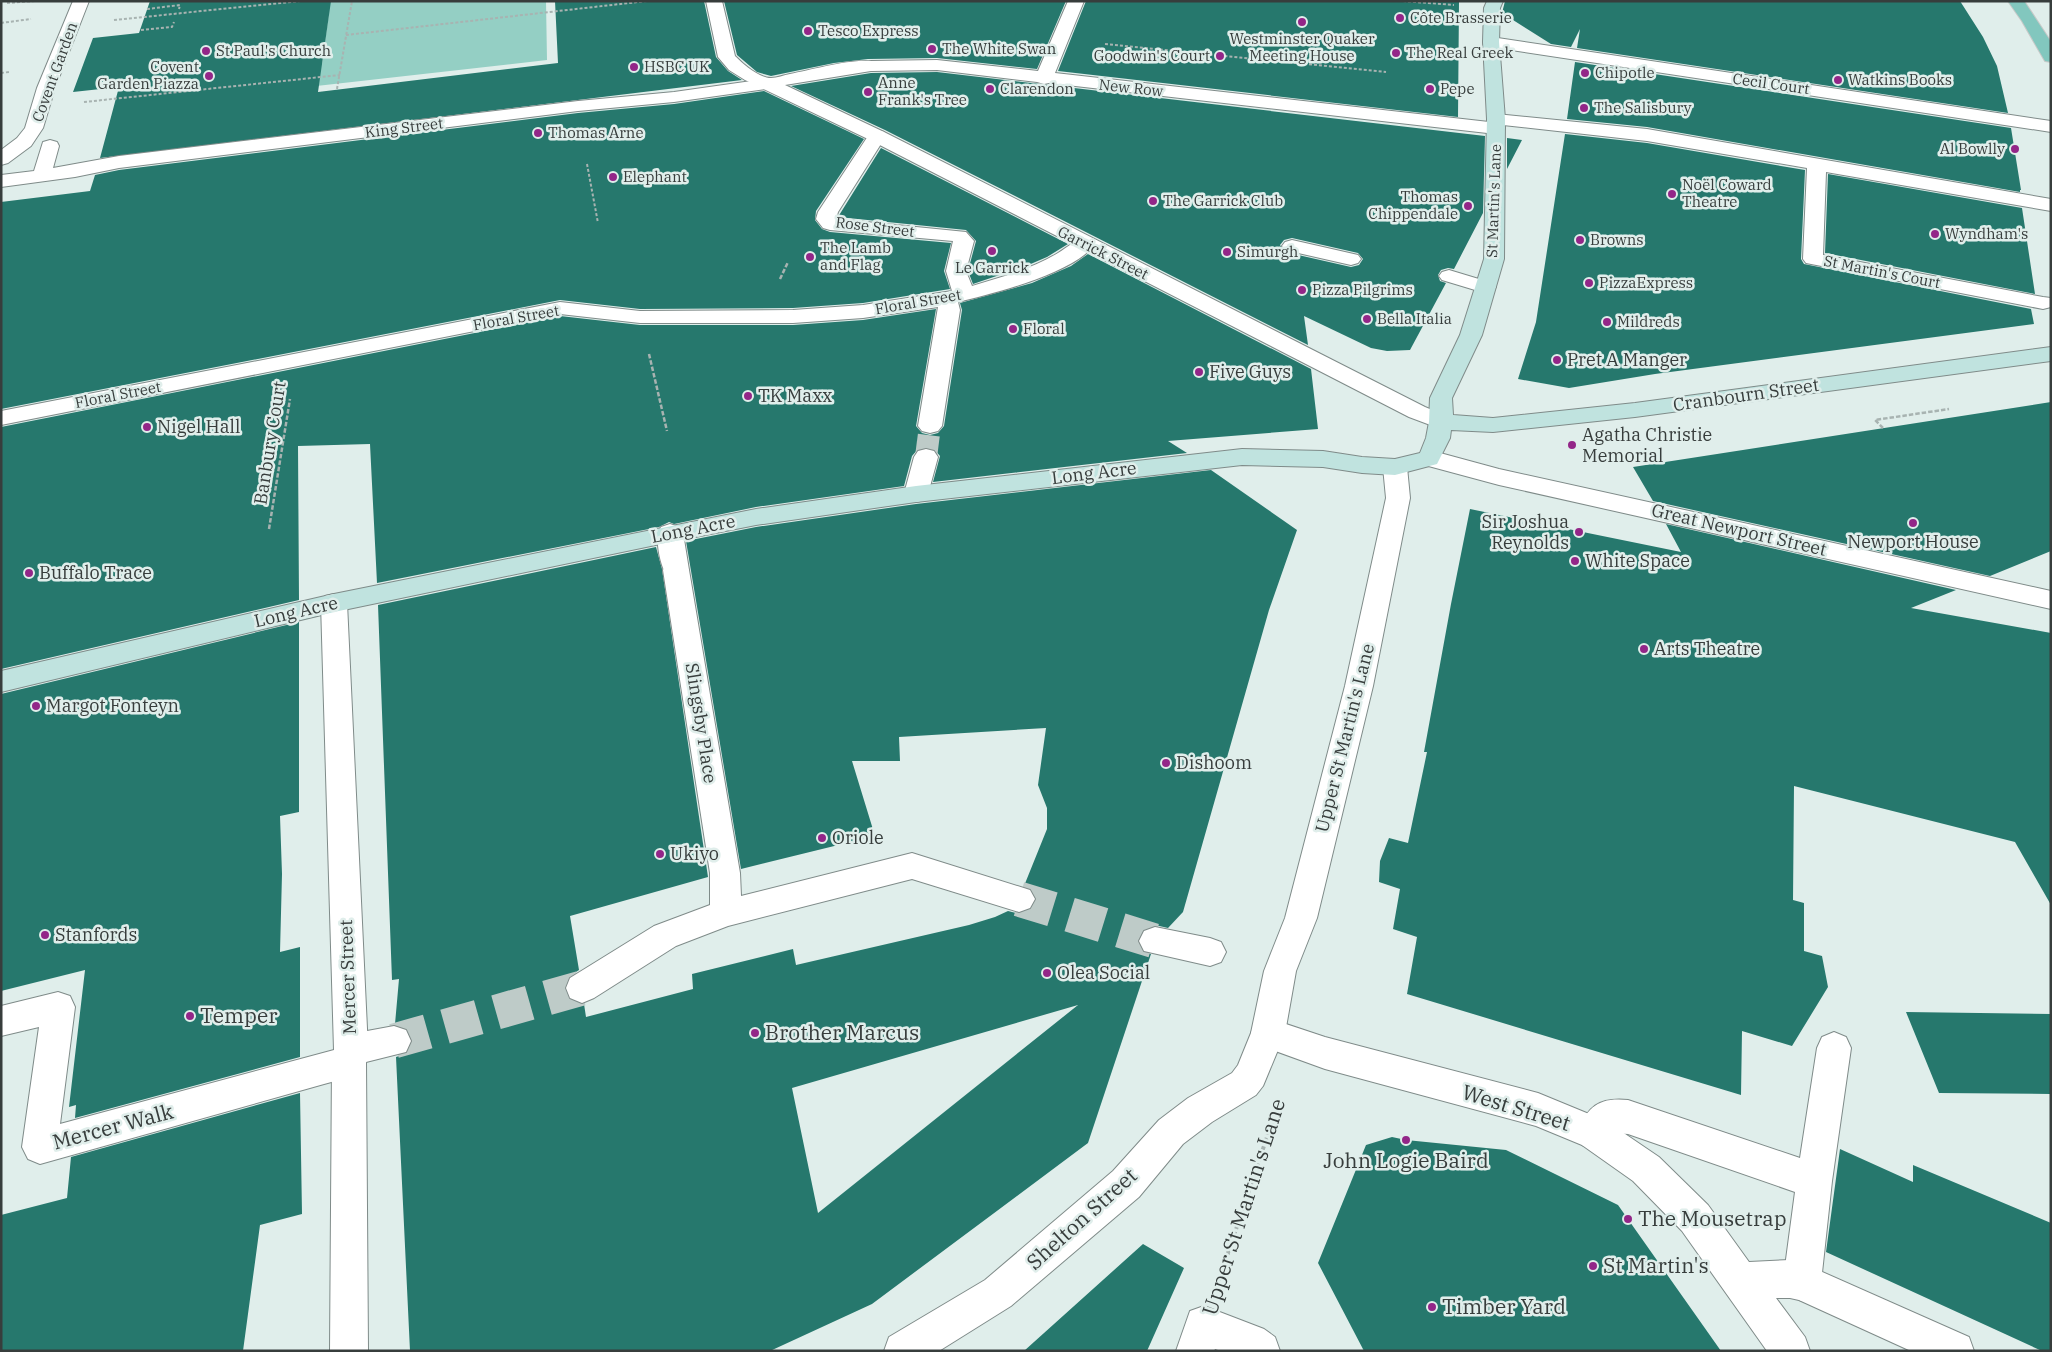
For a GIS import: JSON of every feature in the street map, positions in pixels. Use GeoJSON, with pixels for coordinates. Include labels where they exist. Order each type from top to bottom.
{"type":"FeatureCollection","features":[{"type":"Feature","properties":{"kind":"main road"},"geometry":{"type":"LineString","coordinates":[[2021,2],[2051,57]]}},
{"type":"Feature","properties":{"kind":"main road","name":"St Martin's Lane"},"geometry":{"type":"LineString","coordinates":[[1441,422],[1441,398],[1471,335],[1494,259],[1496,123],[1491,42],[1494,5]]}},
{"type":"Feature","properties":{"kind":"main road","name":"Cranbourn Street"},"geometry":{"type":"LineString","coordinates":[[1441,422],[1493,425],[1635,410],[2051,354]]}},
{"type":"Feature","properties":{"kind":"main road"},"geometry":{"type":"LineString","coordinates":[[1395,467],[1429,458],[1434,452],[1441,422]]}},
{"type":"Feature","properties":{"kind":"main road","name":"Long Acre"},"geometry":{"type":"LineString","coordinates":[[1,682],[334,603],[756,517],[916,494],[1242,456],[1323,459],[1362,465],[1395,467]]}},
{"type":"Feature","properties":{"kind":"street","name":"Covent Garden"},"geometry":{"type":"LineString","coordinates":[[1,159],[24,142],[34,128],[46,88],[81,1]]}},
{"type":"Feature","properties":{"kind":"street","name":"Garrick Street"},"geometry":{"type":"LineString","coordinates":[[714,1],[727,57],[735,66],[766,84],[877,136],[1417,412],[1441,422]]}},
{"type":"Feature","properties":{"kind":"street"},"geometry":{"type":"LineString","coordinates":[[1044,79],[1076,1]]}},
{"type":"Feature","properties":{"kind":"street","name":"Cecil Court"},"geometry":{"type":"LineString","coordinates":[[1491,42],[2051,126]]}},
{"type":"Feature","properties":{"kind":"street","name":"New Row"},"geometry":{"type":"LineString","coordinates":[[766,84],[842,69],[871,66],[937,66],[1044,79],[1496,123]]}},
{"type":"Feature","properties":{"kind":"street","name":"King Street"},"geometry":{"type":"LineString","coordinates":[[1,180],[119,162],[578,106],[674,97],[766,84]]}},
{"type":"Feature","properties":{"kind":"street"},"geometry":{"type":"LineString","coordinates":[[1496,123],[1647,135],[2051,205]]}},
{"type":"Feature","properties":{"kind":"street","name":"Rose Street"},"geometry":{"type":"LineString","coordinates":[[877,136],[828,212],[826,218],[830,224],[959,236],[964,241],[956,271],[956,297],[949,310],[930,426]]}},
{"type":"Feature","properties":{"kind":"street"},"geometry":{"type":"LineString","coordinates":[[42,175],[50,146]]}},
{"type":"Feature","properties":{"kind":"street","name":"St Martin's Court"},"geometry":{"type":"LineString","coordinates":[[1817,165],[1813,259],[2043,303]]}},
{"type":"Feature","properties":{"kind":"street","name":"Floral Street"},"geometry":{"type":"LineString","coordinates":[[1,418],[295,362],[560,308],[641,317],[812,317],[859,313],[956,297],[1047,268],[1067,258],[1086,244]]}},
{"type":"Feature","properties":{"kind":"street"},"geometry":{"type":"LineString","coordinates":[[1292,246],[1351,259]]}},
{"type":"Feature","properties":{"kind":"street"},"geometry":{"type":"LineString","coordinates":[[1449,276],[1485,287]]}},
{"type":"Feature","properties":{"kind":"street"},"geometry":{"type":"LineString","coordinates":[[916,494],[926,457]]}},
{"type":"Feature","properties":{"kind":"street","name":"Great Newport Street"},"geometry":{"type":"LineString","coordinates":[[1429,458],[1499,477],[2051,600]]}},
{"type":"Feature","properties":{"kind":"street","name":"Upper St Martin's Lane"},"geometry":{"type":"LineString","coordinates":[[1251,1075],[1268,1033],[1280,970],[1301,918],[1358,686],[1398,498],[1395,467]]}},
{"type":"Feature","properties":{"kind":"street","name":"Slingsby Place"},"geometry":{"type":"LineString","coordinates":[[670,533],[725,874],[726,913]]}},
{"type":"Feature","properties":{"kind":"street","name":"Mercer Street"},"geometry":{"type":"LineString","coordinates":[[334,603],[350,1057],[349,1351]]}},
{"type":"Feature","properties":{"kind":"street"},"geometry":{"type":"LineString","coordinates":[[582,988],[665,936],[726,913],[912,866],[1019,899]]}},
{"type":"Feature","properties":{"kind":"street"},"geometry":{"type":"LineString","coordinates":[[1155,941],[1210,952]]}},
{"type":"Feature","properties":{"kind":"street","name":"Mercer Walk"},"geometry":{"type":"LineString","coordinates":[[1,1021],[58,1007],[40,1147],[324,1068],[350,1057]]}},
{"type":"Feature","properties":{"kind":"street","name":"West Street"},"geometry":{"type":"LineString","coordinates":[[1268,1033],[1333,1056],[1538,1110],[1594,1133],[1646,1169],[1695,1218],[1791,1351]]}},
{"type":"Feature","properties":{"kind":"street"},"geometry":{"type":"LineString","coordinates":[[350,1057],[394,1041]]}},
{"type":"Feature","properties":{"kind":"street"},"geometry":{"type":"LineString","coordinates":[[1802,1282],[1814,1181],[1834,1048]]}},
{"type":"Feature","properties":{"kind":"street","name":"Shelton Street"},"geometry":{"type":"LineString","coordinates":[[903,1351],[998,1293],[1126,1184],[1171,1132],[1200,1110],[1244,1084],[1251,1075]]}},
{"type":"Feature","properties":{"kind":"street"},"geometry":{"type":"LineString","coordinates":[[1594,1133],[1598,1122],[1611,1115],[1628,1117],[1814,1181]]}},
{"type":"Feature","properties":{"kind":"street"},"geometry":{"type":"LineString","coordinates":[[1741,1281],[1790,1279],[1802,1282],[1954,1351]]}},
{"type":"Feature","properties":{"kind":"street"},"geometry":{"type":"LineString","coordinates":[[1200,1338],[1250,1343],[1261,1351]]}},
{"type":"Feature","properties":{"kind":"path"},"geometry":{"type":"LineString","coordinates":[[7,3],[36,1]]}},
{"type":"Feature","properties":{"kind":"path"},"geometry":{"type":"LineString","coordinates":[[119,20],[300,1]]}},
{"type":"Feature","properties":{"kind":"path"},"geometry":{"type":"LineString","coordinates":[[337,89],[352,1]]}},
{"type":"Feature","properties":{"kind":"path"},"geometry":{"type":"LineString","coordinates":[[346,35],[647,1]]}},
{"type":"Feature","properties":{"kind":"path"},"geometry":{"type":"LineString","coordinates":[[1403,1],[1494,5]]}},
{"type":"Feature","properties":{"kind":"path"},"geometry":{"type":"LineString","coordinates":[[147,9],[180,5],[179,9]]}},
{"type":"Feature","properties":{"kind":"path"},"geometry":{"type":"LineString","coordinates":[[1,23],[23,20]]}},
{"type":"Feature","properties":{"kind":"path"},"geometry":{"type":"LineString","coordinates":[[141,30],[172,27],[174,22]]}},
{"type":"Feature","properties":{"kind":"path"},"geometry":{"type":"LineString","coordinates":[[1100,44],[1386,72]]}},
{"type":"Feature","properties":{"kind":"path"},"geometry":{"type":"LineString","coordinates":[[80,102],[340,75]]}},
{"type":"Feature","properties":{"kind":"path"},"geometry":{"type":"LineString","coordinates":[[587,164],[598,224]]}},
{"type":"Feature","properties":{"kind":"path"},"geometry":{"type":"LineString","coordinates":[[641,317],[667,431]]}},
{"type":"Feature","properties":{"kind":"path","name":"Banbury Court"},"geometry":{"type":"LineString","coordinates":[[269,529],[295,362]]}},
{"type":"Feature","properties":{"kind":"path"},"geometry":{"type":"LineString","coordinates":[[1883,428],[1874,420],[1953,408]]}},
{"type":"Feature","properties":{"kind":"path","name":"Upper St Martin's Lane"},"geometry":{"type":"LineString","coordinates":[[1200,1338],[1274,1117]]}},
{"type":"Feature","properties":{"kind":"green space"},"geometry":{"type":"Polygon","coordinates":[[[242,1],[546,1],[547,60],[113,109],[304,66],[322,64],[329,13],[242,1]]]}},
{"type":"Feature","properties":{"kind":"building"},"geometry":{"type":"Polygon","coordinates":[[[150,1],[331,1],[318,92],[558,63],[555,1],[704,1],[716,57],[728,71],[742,80],[100,158],[119,87],[73,92],[93,38],[139,33],[150,1]]]}},
{"type":"Feature","properties":{"kind":"building"},"geometry":{"type":"Polygon","coordinates":[[[724,1],[1066,1],[1037,69],[937,58],[868,59],[834,63],[771,76],[757,72],[737,55],[724,1]]]}},
{"type":"Feature","properties":{"kind":"building"},"geometry":{"type":"Polygon","coordinates":[[[1086,1],[1459,1],[1458,117],[1058,71],[1086,1]]]}},
{"type":"Feature","properties":{"kind":"building"},"geometry":{"type":"Polygon","coordinates":[[[1505,1],[1960,1],[1983,37],[1997,66],[2008,113],[1577,48],[1580,29],[1571,47],[1551,44],[1502,13],[1505,1]]]}},
{"type":"Feature","properties":{"kind":"building"},"geometry":{"type":"Polygon","coordinates":[[[1575,62],[2011,128],[2021,190],[2020,192],[1647,127],[1567,119],[1575,62]]]}},
{"type":"Feature","properties":{"kind":"building"},"geometry":{"type":"Polygon","coordinates":[[[937,72],[1485,136],[1483,213],[1454,269],[1441,270],[1438,275],[1440,281],[1446,283],[1410,350],[1387,351],[1371,348],[1304,316],[1308,345],[885,130],[791,86],[871,73],[937,72]],[[1292,238],[1284,240],[1280,245],[1285,252],[1351,267],[1359,265],[1363,259],[1358,253],[1292,238]]]}},
{"type":"Feature","properties":{"kind":"building"},"geometry":{"type":"Polygon","coordinates":[[[764,91],[864,139],[816,211],[815,220],[822,229],[830,232],[951,243],[944,271],[950,289],[863,303],[793,308],[640,309],[560,300],[1,409],[1,202],[90,191],[95,175],[119,170],[578,113],[674,104],[764,91]]]}},
{"type":"Feature","properties":{"kind":"building"},"geometry":{"type":"Polygon","coordinates":[[[1565,134],[1647,143],[1805,170],[1801,259],[1804,264],[2031,309],[2034,324],[1655,374],[1569,388],[1518,379],[1536,322],[1565,134]]]}},
{"type":"Feature","properties":{"kind":"building"},"geometry":{"type":"Polygon","coordinates":[[[1507,138],[1522,140],[1507,169],[1507,138]]]}},
{"type":"Feature","properties":{"kind":"building"},"geometry":{"type":"Polygon","coordinates":[[[881,148],[1068,244],[1047,257],[1026,266],[973,284],[968,271],[976,241],[966,230],[838,217],[881,148]]]}},
{"type":"Feature","properties":{"kind":"building","name":"Wyndham's"},"geometry":{"type":"Polygon","coordinates":[[[1828,174],[2022,208],[2035,294],[1825,253],[1828,174]]]}},
{"type":"Feature","properties":{"kind":"building"},"geometry":{"type":"Polygon","coordinates":[[[1088,254],[1311,369],[1318,429],[1168,441],[1187,453],[933,482],[940,456],[934,449],[926,447],[918,449],[912,456],[904,486],[756,507],[674,524],[669,522],[659,527],[377,583],[370,444],[298,446],[299,600],[1,669],[1,427],[560,316],[640,325],[793,325],[863,320],[936,309],[916,426],[922,433],[930,435],[938,433],[944,426],[962,310],[960,303],[1032,283],[1071,266],[1088,254]]]}},
{"type":"Feature","properties":{"kind":"building"},"geometry":{"type":"Polygon","coordinates":[[[2051,402],[2051,551],[1990,576],[1653,501],[1633,467],[2051,402]]]}},
{"type":"Feature","properties":{"kind":"building"},"geometry":{"type":"Polygon","coordinates":[[[1211,470],[1297,530],[1269,610],[1183,912],[1168,928],[1155,925],[1143,929],[1137,940],[1142,952],[1151,954],[1088,1143],[872,1304],[770,1351],[410,1351],[396,1057],[408,1053],[413,1040],[408,1029],[395,1024],[399,979],[392,980],[378,605],[656,547],[662,569],[708,877],[570,916],[579,970],[568,977],[564,989],[569,1000],[584,1004],[586,1017],[693,989],[692,974],[793,949],[796,965],[969,925],[1008,911],[1020,914],[1031,910],[1037,900],[1032,889],[1024,886],[1047,829],[1047,808],[1038,785],[1046,728],[899,737],[900,761],[852,761],[875,836],[741,869],[686,541],[756,527],[916,504],[1211,470]],[[1078,1005],[792,1088],[818,1213],[1078,1005]]]}},
{"type":"Feature","properties":{"kind":"building"},"geometry":{"type":"Polygon","coordinates":[[[1470,509],[1681,552],[1666,524],[1956,590],[1911,608],[2051,633],[2051,905],[2015,842],[1794,786],[1793,900],[1804,903],[1804,951],[1822,956],[1828,987],[1792,1046],[1742,1031],[1741,1095],[1407,994],[1417,937],[1393,929],[1400,889],[1379,882],[1380,861],[1389,838],[1408,843],[1427,752],[1424,752],[1470,509]]]}},
{"type":"Feature","properties":{"kind":"building"},"geometry":{"type":"Polygon","coordinates":[[[299,622],[299,812],[280,816],[282,874],[280,952],[300,947],[300,1057],[75,1118],[76,1105],[69,1107],[85,970],[1,991],[1,694],[299,622]]]}},
{"type":"Feature","properties":{"kind":"building"},"geometry":{"type":"Polygon","coordinates":[[[1906,1012],[2051,1014],[2051,1094],[1939,1093],[1906,1012]]]}},
{"type":"Feature","properties":{"kind":"building"},"geometry":{"type":"Polygon","coordinates":[[[300,1093],[302,1214],[260,1225],[243,1351],[1,1351],[1,1215],[67,1198],[71,1157],[300,1093]]]}},
{"type":"Feature","properties":{"kind":"building"},"geometry":{"type":"Polygon","coordinates":[[[1392,1137],[1506,1150],[1618,1205],[1721,1351],[1364,1351],[1318,1263],[1366,1145],[1392,1137]]]}},
{"type":"Feature","properties":{"kind":"building"},"geometry":{"type":"Polygon","coordinates":[[[1840,1149],[1913,1182],[1913,1165],[2051,1223],[2051,1351],[2042,1351],[1826,1252],[1840,1149]]]}},
{"type":"Feature","properties":{"kind":"building"},"geometry":{"type":"Polygon","coordinates":[[[1143,1244],[1184,1268],[1147,1351],[1024,1351],[1143,1244]]]}},
{"type":"Feature","properties":{"kind":"tunnel"},"geometry":{"type":"LineString","coordinates":[[926,457],[930,426]]}},
{"type":"Feature","properties":{"kind":"tunnel"},"geometry":{"type":"LineString","coordinates":[[1019,899],[1155,941]]}},
{"type":"Feature","properties":{"kind":"tunnel"},"geometry":{"type":"LineString","coordinates":[[394,1041],[582,988]]}},
{"type":"Feature","properties":{"kind":"place","name":"Côte Brasserie"},"geometry":{"type":"Point","coordinates":[1400,18]}},
{"type":"Feature","properties":{"kind":"place","name":"Westminster Quaker Meeting House"},"geometry":{"type":"Point","coordinates":[1302,22]}},
{"type":"Feature","properties":{"kind":"place","name":"Tesco Express"},"geometry":{"type":"Point","coordinates":[808,31]}},
{"type":"Feature","properties":{"kind":"place","name":"The White Swan"},"geometry":{"type":"Point","coordinates":[932,49]}},
{"type":"Feature","properties":{"kind":"place","name":"St Paul's Church"},"geometry":{"type":"Point","coordinates":[206,51]}},
{"type":"Feature","properties":{"kind":"place","name":"The Real Greek"},"geometry":{"type":"Point","coordinates":[1396,53]}},
{"type":"Feature","properties":{"kind":"place","name":"Goodwin's Court"},"geometry":{"type":"Point","coordinates":[1220,56]}},
{"type":"Feature","properties":{"kind":"place","name":"HSBC UK"},"geometry":{"type":"Point","coordinates":[634,67]}},
{"type":"Feature","properties":{"kind":"place","name":"Chipotle"},"geometry":{"type":"Point","coordinates":[1585,73]}},
{"type":"Feature","properties":{"kind":"place","name":"Covent Garden Piazza"},"geometry":{"type":"Point","coordinates":[209,76]}},
{"type":"Feature","properties":{"kind":"place","name":"Watkins Books"},"geometry":{"type":"Point","coordinates":[1838,80]}},
{"type":"Feature","properties":{"kind":"place","name":"Clarendon"},"geometry":{"type":"Point","coordinates":[990,89]}},
{"type":"Feature","properties":{"kind":"place","name":"Pepe"},"geometry":{"type":"Point","coordinates":[1430,89]}},
{"type":"Feature","properties":{"kind":"place","name":"Anne Frank's Tree"},"geometry":{"type":"Point","coordinates":[868,92]}},
{"type":"Feature","properties":{"kind":"place","name":"The Salisbury"},"geometry":{"type":"Point","coordinates":[1584,108]}},
{"type":"Feature","properties":{"kind":"place","name":"Thomas Arne"},"geometry":{"type":"Point","coordinates":[538,133]}},
{"type":"Feature","properties":{"kind":"place","name":"Al Bowlly"},"geometry":{"type":"Point","coordinates":[2015,149]}},
{"type":"Feature","properties":{"kind":"place","name":"Elephant"},"geometry":{"type":"Point","coordinates":[613,177]}},
{"type":"Feature","properties":{"kind":"place","name":"Noël Coward Theatre"},"geometry":{"type":"Point","coordinates":[1672,194]}},
{"type":"Feature","properties":{"kind":"place","name":"The Garrick Club"},"geometry":{"type":"Point","coordinates":[1153,201]}},
{"type":"Feature","properties":{"kind":"place","name":"Thomas Chippendale"},"geometry":{"type":"Point","coordinates":[1468,206]}},
{"type":"Feature","properties":{"kind":"place","name":"Wyndham's"},"geometry":{"type":"Point","coordinates":[1935,234]}},
{"type":"Feature","properties":{"kind":"place","name":"Browns"},"geometry":{"type":"Point","coordinates":[1580,240]}},
{"type":"Feature","properties":{"kind":"place","name":"Le Garrick"},"geometry":{"type":"Point","coordinates":[992,251]}},
{"type":"Feature","properties":{"kind":"place","name":"Simurgh"},"geometry":{"type":"Point","coordinates":[1227,252]}},
{"type":"Feature","properties":{"kind":"place","name":"The Lamb and Flag"},"geometry":{"type":"Point","coordinates":[810,257]}},
{"type":"Feature","properties":{"kind":"place","name":"PizzaExpress"},"geometry":{"type":"Point","coordinates":[1589,283]}},
{"type":"Feature","properties":{"kind":"place","name":"Pizza Pilgrims"},"geometry":{"type":"Point","coordinates":[1302,290]}},
{"type":"Feature","properties":{"kind":"place","name":"Bella Italia"},"geometry":{"type":"Point","coordinates":[1367,319]}},
{"type":"Feature","properties":{"kind":"place","name":"Mildreds"},"geometry":{"type":"Point","coordinates":[1607,322]}},
{"type":"Feature","properties":{"kind":"place","name":"Floral"},"geometry":{"type":"Point","coordinates":[1013,329]}},
{"type":"Feature","properties":{"kind":"place","name":"Pret A Manger"},"geometry":{"type":"Point","coordinates":[1557,360]}},
{"type":"Feature","properties":{"kind":"place","name":"Five Guys"},"geometry":{"type":"Point","coordinates":[1199,372]}},
{"type":"Feature","properties":{"kind":"place","name":"TK Maxx"},"geometry":{"type":"Point","coordinates":[748,396]}},
{"type":"Feature","properties":{"kind":"place","name":"Nigel Hall"},"geometry":{"type":"Point","coordinates":[147,427]}},
{"type":"Feature","properties":{"kind":"place","name":"Agatha Christie Memorial"},"geometry":{"type":"Point","coordinates":[1572,445]}},
{"type":"Feature","properties":{"kind":"place","name":"Newport House"},"geometry":{"type":"Point","coordinates":[1913,523]}},
{"type":"Feature","properties":{"kind":"place","name":"Sir Joshua Reynolds"},"geometry":{"type":"Point","coordinates":[1579,532]}},
{"type":"Feature","properties":{"kind":"place","name":"White Space"},"geometry":{"type":"Point","coordinates":[1575,561]}},
{"type":"Feature","properties":{"kind":"place","name":"Buffalo Trace"},"geometry":{"type":"Point","coordinates":[29,573]}},
{"type":"Feature","properties":{"kind":"place","name":"Arts Theatre"},"geometry":{"type":"Point","coordinates":[1644,649]}},
{"type":"Feature","properties":{"kind":"place","name":"Margot Fonteyn"},"geometry":{"type":"Point","coordinates":[36,706]}},
{"type":"Feature","properties":{"kind":"place","name":"Dishoom"},"geometry":{"type":"Point","coordinates":[1166,763]}},
{"type":"Feature","properties":{"kind":"place","name":"Oriole"},"geometry":{"type":"Point","coordinates":[822,838]}},
{"type":"Feature","properties":{"kind":"place","name":"Ukiyo"},"geometry":{"type":"Point","coordinates":[660,854]}},
{"type":"Feature","properties":{"kind":"place","name":"Stanfords"},"geometry":{"type":"Point","coordinates":[45,935]}},
{"type":"Feature","properties":{"kind":"place","name":"Olea Social"},"geometry":{"type":"Point","coordinates":[1047,973]}},
{"type":"Feature","properties":{"kind":"place","name":"Temper"},"geometry":{"type":"Point","coordinates":[190,1016]}},
{"type":"Feature","properties":{"kind":"place","name":"Brother Marcus"},"geometry":{"type":"Point","coordinates":[755,1033]}},
{"type":"Feature","properties":{"kind":"place","name":"John Logie Baird"},"geometry":{"type":"Point","coordinates":[1406,1140]}},
{"type":"Feature","properties":{"kind":"place","name":"The Mousetrap"},"geometry":{"type":"Point","coordinates":[1628,1219]}},
{"type":"Feature","properties":{"kind":"place","name":"St Martin's"},"geometry":{"type":"Point","coordinates":[1593,1266]}},
{"type":"Feature","properties":{"kind":"place","name":"Timber Yard"},"geometry":{"type":"Point","coordinates":[1432,1307]}}]}
